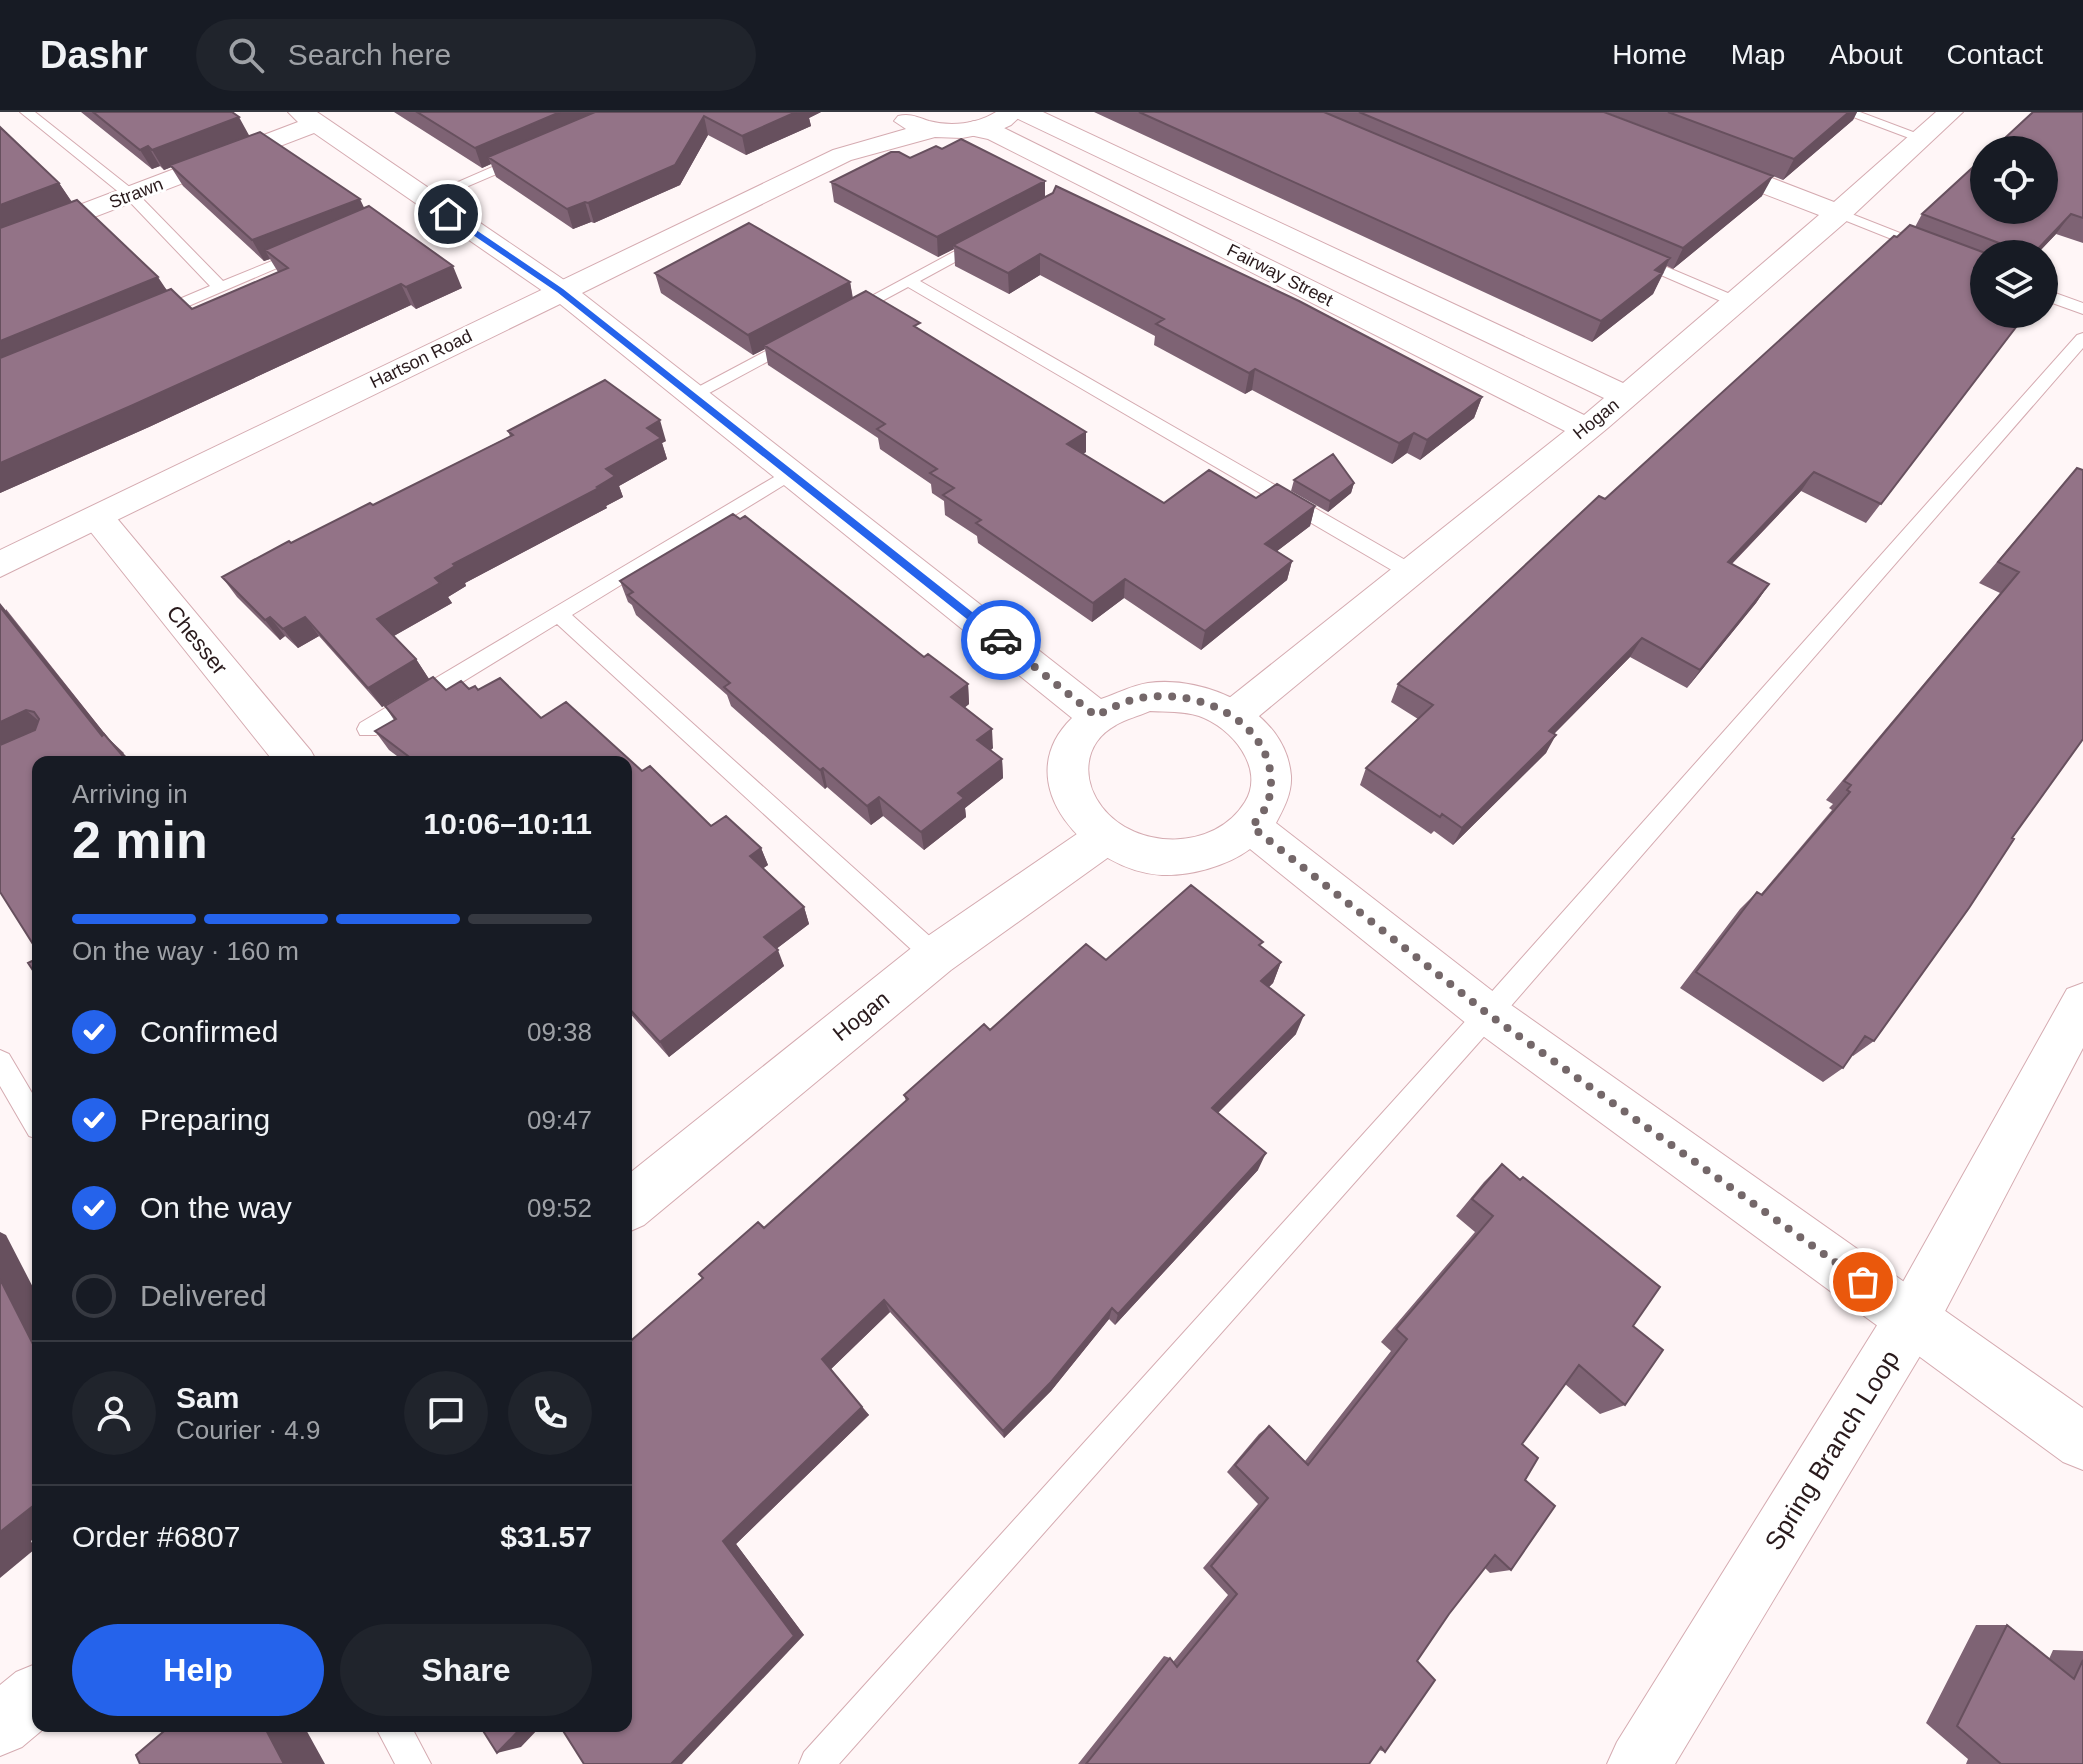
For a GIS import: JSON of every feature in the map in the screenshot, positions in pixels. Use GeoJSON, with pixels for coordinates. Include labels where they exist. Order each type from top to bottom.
{"type":"FeatureCollection","features":[{"type":"Feature","properties":{"kind":"street"},"geometry":{"type":"LineString","coordinates":[[894,112],[913,124],[936,129],[974,129],[996,123],[1013,112]]}},
{"type":"Feature","properties":{"kind":"street","name":"Hartson Road"},"geometry":{"type":"LineString","coordinates":[[842,155],[894,112]]}},
{"type":"Feature","properties":{"kind":"street","name":"Fairway Street"},"geometry":{"type":"LineString","coordinates":[[1023,112],[1626,396]]}},
{"type":"Feature","properties":{"kind":"street","name":"Hogan"},"geometry":{"type":"LineString","coordinates":[[1233,716],[1414,574],[1626,396],[1951,112]]}},
{"type":"Feature","properties":{"kind":"street","name":"Strawn"},"geometry":{"type":"LineString","coordinates":[[0,245],[131,195],[308,118]]}},
{"type":"Feature","properties":{"kind":"street"},"geometry":{"type":"LineString","coordinates":[[308,118],[560,290],[1096,716]]}},
{"type":"Feature","properties":{"kind":"street","name":"Hartson Road"},"geometry":{"type":"LineString","coordinates":[[0,565],[842,155],[936,129]]}},
{"type":"Feature","properties":{"kind":"street","name":"Fairway Street"},"geometry":{"type":"LineString","coordinates":[[974,129],[995,133],[1585,428]]}},
{"type":"Feature","properties":{"kind":"street"},"geometry":{"type":"LineString","coordinates":[[1692,157],[1839,213]]}},
{"type":"Feature","properties":{"kind":"street","name":"Chesser"},"geometry":{"type":"LineString","coordinates":[[98,518],[292,756]]}},
{"type":"Feature","properties":{"kind":"street"},"geometry":{"type":"LineString","coordinates":[[1148,697],[1178,697],[1207,703],[1233,716],[1254,735],[1267,757],[1272,782],[1267,806],[1252,827],[1228,845],[1199,855],[1166,857],[1134,851],[1105,837],[1081,815],[1067,789],[1065,762],[1075,737],[1096,716],[1120,703],[1148,697]]}},
{"type":"Feature","properties":{"kind":"street"},"geometry":{"type":"LineString","coordinates":[[1252,827],[1488,1014],[2083,1442]]}},
{"type":"Feature","properties":{"kind":"street","name":"Hogan"},"geometry":{"type":"LineString","coordinates":[[633,1189],[935,956],[1105,837]]}},
{"type":"Feature","properties":{"kind":"street","name":"Spring Branch Loop"},"geometry":{"type":"LineString","coordinates":[[1639,1764],[1913,1317],[2083,1003]]}},
{"type":"Feature","properties":{"kind":"street"},"geometry":{"type":"LineString","coordinates":[[0,1725],[32,1699]]}},
{"type":"Feature","properties":{"kind":"lane"},"geometry":{"type":"LineString","coordinates":[[27,112],[131,195],[220,287]]}},
{"type":"Feature","properties":{"kind":"lane"},"geometry":{"type":"LineString","coordinates":[[1847,112],[1922,138]]}},
{"type":"Feature","properties":{"kind":"lane"},"geometry":{"type":"LineString","coordinates":[[426,199],[543,149]]}},
{"type":"Feature","properties":{"kind":"lane"},"geometry":{"type":"LineString","coordinates":[[1839,213],[1970,265]]}},
{"type":"Feature","properties":{"kind":"lane"},"geometry":{"type":"LineString","coordinates":[[840,317],[1004,230]]}},
{"type":"Feature","properties":{"kind":"lane"},"geometry":{"type":"LineString","coordinates":[[146,318],[315,248]]}},
{"type":"Feature","properties":{"kind":"lane"},"geometry":{"type":"LineString","coordinates":[[1620,253],[1736,302]]}},
{"type":"Feature","properties":{"kind":"lane"},"geometry":{"type":"LineString","coordinates":[[908,281],[1414,574]]}},
{"type":"Feature","properties":{"kind":"lane"},"geometry":{"type":"LineString","coordinates":[[2058,299],[2083,309]]}},
{"type":"Feature","properties":{"kind":"lane"},"geometry":{"type":"LineString","coordinates":[[692,395],[813,331]]}},
{"type":"Feature","properties":{"kind":"lane"},"geometry":{"type":"LineString","coordinates":[[816,1764],[1488,1014],[2083,338]]}},
{"type":"Feature","properties":{"kind":"lane"},"geometry":{"type":"LineString","coordinates":[[368,729],[791,473]]}},
{"type":"Feature","properties":{"kind":"lane"},"geometry":{"type":"LineString","coordinates":[[559,614],[935,956]]}},
{"type":"Feature","properties":{"kind":"lane"},"geometry":{"type":"LineString","coordinates":[[0,1062],[32,1117]]}},
{"type":"Feature","properties":{"kind":"lane"},"geometry":{"type":"LineString","coordinates":[[395,1732],[414,1764]]}},
{"type":"Feature","properties":{"kind":"building"},"geometry":{"type":"Polygon","coordinates":[[[93,112],[232,112],[239,117],[152,150],[148,146],[140,150],[93,112]]]}},
{"type":"Feature","properties":{"kind":"building"},"geometry":{"type":"Polygon","coordinates":[[[417,112],[560,112],[475,148],[417,112]]]}},
{"type":"Feature","properties":{"kind":"building"},"geometry":{"type":"Polygon","coordinates":[[[595,112],[796,112],[742,136],[704,116],[675,165],[567,209],[488,157],[595,112]]]}},
{"type":"Feature","properties":{"kind":"building"},"geometry":{"type":"Polygon","coordinates":[[[1139,112],[1324,112],[1670,258],[1655,270],[1662,273],[1601,321],[1139,112]]]}},
{"type":"Feature","properties":{"kind":"building"},"geometry":{"type":"Polygon","coordinates":[[[1359,112],[1604,112],[1773,176],[1683,248],[1359,112]]]}},
{"type":"Feature","properties":{"kind":"building"},"geometry":{"type":"Polygon","coordinates":[[[1668,112],[1849,112],[1794,159],[1668,112]]]}},
{"type":"Feature","properties":{"kind":"building"},"geometry":{"type":"Polygon","coordinates":[[[2033,112],[2083,112],[2083,218],[2071,214],[2046,240],[1991,240],[1922,214],[1970,170],[1970,224],[2058,224],[2058,136],[2007,136],[2033,112]]]}},
{"type":"Feature","properties":{"kind":"building"},"geometry":{"type":"Polygon","coordinates":[[[0,127],[59,183],[0,205],[0,127]]]}},
{"type":"Feature","properties":{"kind":"building"},"geometry":{"type":"Polygon","coordinates":[[[260,132],[360,199],[252,240],[170,165],[260,132]]]}},
{"type":"Feature","properties":{"kind":"building"},"geometry":{"type":"Polygon","coordinates":[[[961,139],[1045,181],[937,237],[831,182],[891,152],[899,152],[910,158],[936,146],[942,149],[961,139]]]}},
{"type":"Feature","properties":{"kind":"building"},"geometry":{"type":"Polygon","coordinates":[[[1056,186],[1299,301],[1482,397],[1427,440],[1414,433],[1399,443],[1255,369],[1249,373],[1156,324],[1164,319],[1040,254],[1008,273],[953,245],[1053,193],[1056,186]]]}},
{"type":"Feature","properties":{"kind":"building"},"geometry":{"type":"Polygon","coordinates":[[[77,200],[158,277],[0,341],[0,228],[77,200]]]}},
{"type":"Feature","properties":{"kind":"building"},"geometry":{"type":"Polygon","coordinates":[[[369,206],[453,266],[406,287],[401,284],[0,463],[0,358],[171,289],[192,309],[288,268],[265,250],[369,206]]]}},
{"type":"Feature","properties":{"kind":"building"},"geometry":{"type":"Polygon","coordinates":[[[749,223],[850,282],[748,335],[655,273],[749,223]]]}},
{"type":"Feature","properties":{"kind":"building"},"geometry":{"type":"Polygon","coordinates":[[[1910,225],[1970,247],[1970,328],[2015,328],[1881,504],[1814,472],[1728,562],[1769,584],[1700,670],[1642,638],[1549,731],[1556,735],[1462,828],[1366,768],[1433,705],[1398,684],[1599,496],[1605,499],[1894,236],[1897,237],[1910,225]]]}},
{"type":"Feature","properties":{"kind":"building"},"geometry":{"type":"Polygon","coordinates":[[[866,291],[920,323],[914,326],[1086,432],[1067,444],[1164,503],[1209,470],[1256,498],[1277,484],[1315,506],[1265,544],[1292,561],[1205,631],[1125,579],[1093,603],[976,523],[981,520],[943,495],[954,488],[930,473],[937,469],[877,429],[885,424],[764,345],[866,291]]]}},
{"type":"Feature","properties":{"kind":"building"},"geometry":{"type":"Polygon","coordinates":[[[605,380],[660,420],[647,428],[661,438],[606,469],[615,476],[599,488],[453,564],[455,566],[435,578],[440,583],[377,619],[416,659],[368,688],[305,617],[283,629],[270,617],[265,620],[222,577],[289,541],[291,543],[370,503],[373,505],[513,435],[508,431],[605,380]]]}},
{"type":"Feature","properties":{"kind":"building"},"geometry":{"type":"Polygon","coordinates":[[[1333,454],[1354,483],[1330,501],[1294,480],[1333,454]]]}},
{"type":"Feature","properties":{"kind":"building"},"geometry":{"type":"Polygon","coordinates":[[[2077,468],[2083,470],[2083,739],[2012,838],[1969,908],[1874,1041],[1865,1036],[1843,1068],[1696,972],[1757,892],[1762,895],[1850,792],[1847,790],[1851,785],[1844,781],[2019,572],[1998,562],[2077,468]]]}},
{"type":"Feature","properties":{"kind":"building"},"geometry":{"type":"Polygon","coordinates":[[[733,514],[740,519],[745,516],[924,657],[928,654],[968,684],[951,697],[992,729],[977,740],[1002,759],[958,793],[964,798],[921,832],[879,797],[867,806],[823,768],[820,770],[724,687],[730,683],[628,595],[633,592],[620,581],[733,514]]]}},
{"type":"Feature","properties":{"kind":"building"},"geometry":{"type":"Polygon","coordinates":[[[0,607],[102,736],[104,734],[123,756],[32,756],[32,943],[0,892],[0,745],[35,730],[39,719],[34,712],[26,710],[0,722],[0,607]]]}},
{"type":"Feature","properties":{"kind":"building"},"geometry":{"type":"Polygon","coordinates":[[[433,677],[446,690],[461,681],[469,689],[475,686],[478,690],[500,678],[541,718],[566,702],[625,756],[408,756],[375,731],[396,719],[385,706],[433,677]]]}},
{"type":"Feature","properties":{"kind":"building"},"geometry":{"type":"Polygon","coordinates":[[[632,762],[642,771],[650,766],[711,826],[726,816],[761,848],[750,856],[804,907],[764,937],[778,950],[660,1042],[632,1012],[632,762]]]}},
{"type":"Feature","properties":{"kind":"building"},"geometry":{"type":"Polygon","coordinates":[[[1191,885],[1263,942],[1259,945],[1281,962],[1261,981],[1304,1015],[1212,1108],[1266,1153],[1118,1314],[1112,1308],[1051,1382],[1003,1431],[884,1300],[822,1359],[862,1407],[723,1541],[794,1636],[671,1764],[584,1764],[564,1732],[632,1732],[632,1340],[703,1278],[699,1274],[758,1222],[764,1228],[908,1099],[904,1095],[984,1024],[990,1030],[1086,944],[1106,960],[1191,885]]]}},
{"type":"Feature","properties":{"kind":"building"},"geometry":{"type":"Polygon","coordinates":[[[1502,1164],[1520,1180],[1523,1177],[1660,1287],[1633,1326],[1663,1350],[1625,1405],[1579,1365],[1522,1444],[1538,1458],[1525,1480],[1555,1506],[1511,1570],[1495,1555],[1449,1614],[1417,1661],[1435,1680],[1385,1752],[1381,1747],[1369,1764],[1086,1764],[1170,1658],[1177,1667],[1237,1594],[1211,1566],[1268,1498],[1235,1465],[1269,1426],[1308,1465],[1407,1339],[1396,1329],[1493,1216],[1472,1199],[1502,1164]]]}},
{"type":"Feature","properties":{"kind":"building"},"geometry":{"type":"Polygon","coordinates":[[[0,1279],[32,1342],[32,1507],[0,1532],[0,1279]]]}},
{"type":"Feature","properties":{"kind":"building"},"geometry":{"type":"Polygon","coordinates":[[[2007,1625],[2074,1679],[2083,1660],[2083,1764],[2001,1764],[1957,1726],[2007,1625]]]}},
{"type":"Feature","properties":{"kind":"building"},"geometry":{"type":"Polygon","coordinates":[[[163,1732],[267,1732],[284,1764],[140,1764],[136,1755],[163,1732]]]}},
{"type":"Feature","properties":{"kind":"building"},"geometry":{"type":"Polygon","coordinates":[[[484,1732],[517,1732],[497,1753],[484,1732]]]}},
{"type":"Feature","properties":{"kind":"way so far"},"geometry":{"type":"LineString","coordinates":[[1001,640],[1096,716],[1120,703],[1148,697],[1178,697],[1207,703],[1233,716],[1254,735],[1267,757],[1272,782],[1267,806],[1252,827],[1488,1014],[1863,1282]]}},
{"type":"Feature","properties":{"kind":"route"},"geometry":{"type":"LineString","coordinates":[[448,214],[560,290],[1001,640]]}}]}
